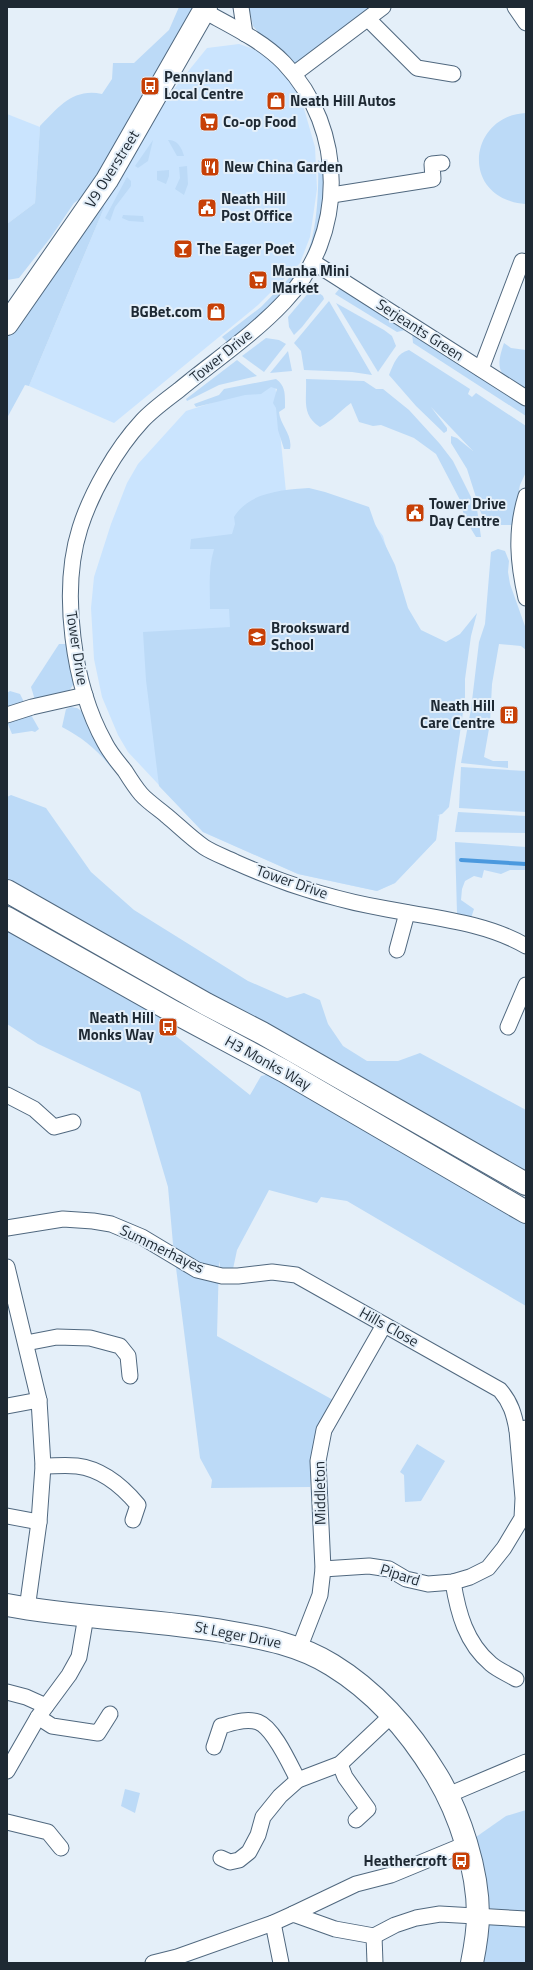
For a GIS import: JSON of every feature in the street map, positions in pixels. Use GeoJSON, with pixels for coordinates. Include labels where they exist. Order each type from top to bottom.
{"type":"FeatureCollection","features":[{"type":"Feature","properties":{"kind":"main road","name":"V9 Overstreet"},"geometry":{"type":"LineString","coordinates":[[10,314],[108,180],[205,9]]}},
{"type":"Feature","properties":{"kind":"main road","name":"H3 Monks Way"},"geometry":{"type":"LineString","coordinates":[[7,891],[206,1004],[296,1052],[526,1184]]}},
{"type":"Feature","properties":{"kind":"main road","name":"H3 Monks Way"},"geometry":{"type":"LineString","coordinates":[[7,918],[172,1011],[284,1071],[526,1212]]}},
{"type":"Feature","properties":{"kind":"main road","name":"St Leger Drive"},"geometry":{"type":"LineString","coordinates":[[17,1607],[86,1616],[199,1627],[267,1638],[299,1649],[331,1664],[366,1689],[393,1714],[425,1756],[448,1795],[458,1818],[466,1844],[474,1880],[478,1915],[472,1963]]}},
{"type":"Feature","properties":{"kind":"street"},"geometry":{"type":"LineString","coordinates":[[241,7],[245,34]]}},
{"type":"Feature","properties":{"kind":"street"},"geometry":{"type":"LineString","coordinates":[[294,74],[383,7]]}},
{"type":"Feature","properties":{"kind":"street"},"geometry":{"type":"LineString","coordinates":[[515,7],[526,23]]}},
{"type":"Feature","properties":{"kind":"street","name":"Tower Drive"},"geometry":{"type":"LineString","coordinates":[[205,9],[245,34],[281,60],[294,74],[312,102],[323,128],[329,159],[332,195],[326,229],[313,262],[288,298],[269,317],[142,421],[117,454],[93,495],[79,530],[71,576],[70,622],[84,695],[104,743],[140,794],[206,848],[268,876],[306,889],[366,905],[485,928],[526,946]]}},
{"type":"Feature","properties":{"kind":"street"},"geometry":{"type":"LineString","coordinates":[[368,19],[417,68],[453,74]]}},
{"type":"Feature","properties":{"kind":"street"},"geometry":{"type":"LineString","coordinates":[[332,195],[433,178],[432,164],[442,163]]}},
{"type":"Feature","properties":{"kind":"street"},"geometry":{"type":"LineString","coordinates":[[481,369],[522,261]]}},
{"type":"Feature","properties":{"kind":"street","name":"Serjeants Green"},"geometry":{"type":"LineString","coordinates":[[313,262],[526,398]]}},
{"type":"Feature","properties":{"kind":"street"},"geometry":{"type":"LineString","coordinates":[[526,496],[518,540],[520,573],[526,598]]}},
{"type":"Feature","properties":{"kind":"street","name":"Tower Drive"},"geometry":{"type":"LineString","coordinates":[[7,715],[32,707],[84,695]]}},
{"type":"Feature","properties":{"kind":"street"},"geometry":{"type":"LineString","coordinates":[[397,950],[407,913]]}},
{"type":"Feature","properties":{"kind":"street"},"geometry":{"type":"LineString","coordinates":[[508,1027],[526,985]]}},
{"type":"Feature","properties":{"kind":"street"},"geometry":{"type":"LineString","coordinates":[[7,1095],[34,1109],[54,1127],[73,1122]]}},
{"type":"Feature","properties":{"kind":"street","name":"Summerhayes"},"geometry":{"type":"LineString","coordinates":[[7,1228],[63,1219],[112,1224],[142,1237],[197,1270],[222,1276]]}},
{"type":"Feature","properties":{"kind":"street"},"geometry":{"type":"LineString","coordinates":[[7,1267],[39,1400],[43,1466],[39,1522],[17,1607]]}},
{"type":"Feature","properties":{"kind":"street","name":"Hills Close"},"geometry":{"type":"LineString","coordinates":[[222,1276],[238,1276],[272,1272],[296,1275],[500,1390],[511,1406],[521,1429]]}},
{"type":"Feature","properties":{"kind":"street","name":"Middleton"},"geometry":{"type":"LineString","coordinates":[[299,1649],[320,1595],[323,1569],[318,1461],[324,1430],[384,1325]]}},
{"type":"Feature","properties":{"kind":"street"},"geometry":{"type":"LineString","coordinates":[[26,1344],[57,1337],[83,1338],[120,1346],[128,1356],[130,1376]]}},
{"type":"Feature","properties":{"kind":"street"},"geometry":{"type":"LineString","coordinates":[[7,1406],[39,1400]]}},
{"type":"Feature","properties":{"kind":"street","name":"Pipard"},"geometry":{"type":"LineString","coordinates":[[323,1569],[369,1566],[389,1569],[406,1579],[428,1584],[453,1582],[470,1577],[488,1568],[504,1548],[522,1518],[523,1498],[521,1429]]}},
{"type":"Feature","properties":{"kind":"street"},"geometry":{"type":"LineString","coordinates":[[43,1466],[78,1466],[103,1475],[124,1490],[138,1505],[133,1520]]}},
{"type":"Feature","properties":{"kind":"street"},"geometry":{"type":"LineString","coordinates":[[7,1516],[39,1522]]}},
{"type":"Feature","properties":{"kind":"street"},"geometry":{"type":"LineString","coordinates":[[453,1582],[457,1608],[468,1635],[492,1665],[516,1679]]}},
{"type":"Feature","properties":{"kind":"street"},"geometry":{"type":"LineString","coordinates":[[7,1771],[42,1712],[69,1675],[79,1657],[86,1616]]}},
{"type":"Feature","properties":{"kind":"street"},"geometry":{"type":"LineString","coordinates":[[7,1692],[26,1697],[42,1712],[52,1726],[98,1733],[110,1714]]}},
{"type":"Feature","properties":{"kind":"street"},"geometry":{"type":"LineString","coordinates":[[221,1858],[230,1862],[239,1860],[249,1852],[258,1835],[263,1817],[280,1796],[298,1780],[340,1764],[393,1714]]}},
{"type":"Feature","properties":{"kind":"street"},"geometry":{"type":"LineString","coordinates":[[214,1747],[221,1726],[241,1721],[259,1722],[273,1734],[298,1780]]}},
{"type":"Feature","properties":{"kind":"street"},"geometry":{"type":"LineString","coordinates":[[448,1795],[526,1762]]}},
{"type":"Feature","properties":{"kind":"street"},"geometry":{"type":"LineString","coordinates":[[340,1764],[345,1778],[368,1809],[356,1820]]}},
{"type":"Feature","properties":{"kind":"street"},"geometry":{"type":"LineString","coordinates":[[7,1822],[48,1832],[61,1848]]}},
{"type":"Feature","properties":{"kind":"street"},"geometry":{"type":"LineString","coordinates":[[153,1963],[177,1957],[273,1923],[356,1884],[391,1875],[466,1844]]}},
{"type":"Feature","properties":{"kind":"street"},"geometry":{"type":"LineString","coordinates":[[293,1914],[335,1929],[374,1936],[395,1925],[416,1918],[440,1914],[478,1915],[526,1919]]}},
{"type":"Feature","properties":{"kind":"street"},"geometry":{"type":"LineString","coordinates":[[273,1923],[280,1963]]}},
{"type":"Feature","properties":{"kind":"street"},"geometry":{"type":"LineString","coordinates":[[374,1936],[375,1963]]}},
{"type":"Feature","properties":{"kind":"shaded area"},"geometry":{"type":"Polygon","coordinates":[[[179,7],[196,7],[107,180],[74,203],[51,237],[19,278],[7,280],[7,224],[35,203],[40,126],[60,106],[75,96],[92,93],[102,94],[112,79],[113,63],[134,63],[169,30],[179,7]]]}},
{"type":"Feature","properties":{"kind":"shaded area"},"geometry":{"type":"Polygon","coordinates":[[[249,7],[383,7],[294,74],[253,26],[249,7]]]}},
{"type":"Feature","properties":{"kind":"shaded area"},"geometry":{"type":"Polygon","coordinates":[[[239,44],[281,59],[294,74],[315,147],[317,189],[310,237],[300,263],[258,305],[114,423],[29,386],[104,208],[102,190],[127,147],[207,48],[239,44]]]}},
{"type":"Feature","properties":{"kind":"shaded area"},"geometry":{"type":"Polygon","coordinates":[[[526,113],[525,204],[510,201],[494,192],[484,180],[479,166],[480,151],[485,137],[495,125],[508,117],[526,113]]]}},
{"type":"Feature","properties":{"kind":"shaded area"},"geometry":{"type":"Polygon","coordinates":[[[7,114],[40,127],[35,203],[7,224],[7,114]]]}},
{"type":"Feature","properties":{"kind":"shaded area"},"geometry":{"type":"Polygon","coordinates":[[[153,140],[148,161],[138,168],[135,166],[153,140]]]}},
{"type":"Feature","properties":{"kind":"shaded area"},"geometry":{"type":"Polygon","coordinates":[[[168,140],[174,141],[179,145],[184,156],[177,156],[168,140]]]}},
{"type":"Feature","properties":{"kind":"shaded area"},"geometry":{"type":"Polygon","coordinates":[[[318,160],[325,166],[325,210],[303,269],[299,267],[310,246],[314,231],[318,185],[318,160]]]}},
{"type":"Feature","properties":{"kind":"shaded area"},"geometry":{"type":"Polygon","coordinates":[[[187,166],[188,184],[184,195],[175,189],[180,178],[179,167],[187,166]]]}},
{"type":"Feature","properties":{"kind":"shaded area"},"geometry":{"type":"Polygon","coordinates":[[[169,170],[169,176],[166,184],[157,180],[157,171],[169,170]]]}},
{"type":"Feature","properties":{"kind":"shaded area"},"geometry":{"type":"Polygon","coordinates":[[[127,177],[131,181],[131,186],[115,207],[110,221],[105,218],[127,177]]]}},
{"type":"Feature","properties":{"kind":"shaded area"},"geometry":{"type":"Polygon","coordinates":[[[102,190],[104,208],[29,386],[25,385],[7,418],[7,324],[102,190]]]}},
{"type":"Feature","properties":{"kind":"shaded area"},"geometry":{"type":"Polygon","coordinates":[[[123,215],[143,216],[144,222],[129,221],[122,218],[123,215]]]}},
{"type":"Feature","properties":{"kind":"shaded area"},"geometry":{"type":"Polygon","coordinates":[[[292,275],[296,278],[281,299],[228,343],[222,337],[261,307],[292,275]]]}},
{"type":"Feature","properties":{"kind":"shaded area"},"geometry":{"type":"Polygon","coordinates":[[[340,288],[405,330],[397,332],[335,294],[340,288]]]}},
{"type":"Feature","properties":{"kind":"shaded area"},"geometry":{"type":"Polygon","coordinates":[[[315,290],[323,296],[324,299],[294,335],[289,327],[288,317],[310,291],[315,290]]]}},
{"type":"Feature","properties":{"kind":"shaded area"},"geometry":{"type":"Polygon","coordinates":[[[329,301],[372,375],[352,372],[304,370],[301,351],[294,343],[329,301]]]}},
{"type":"Feature","properties":{"kind":"shaded area"},"geometry":{"type":"Polygon","coordinates":[[[336,303],[392,336],[396,346],[378,372],[336,303]]]}},
{"type":"Feature","properties":{"kind":"shaded area"},"geometry":{"type":"Polygon","coordinates":[[[412,333],[524,405],[526,407],[526,416],[413,343],[412,333]]]}},
{"type":"Feature","properties":{"kind":"shaded area"},"geometry":{"type":"Polygon","coordinates":[[[266,338],[279,340],[286,344],[264,372],[242,356],[266,338]]]}},
{"type":"Feature","properties":{"kind":"shaded area"},"geometry":{"type":"Polygon","coordinates":[[[504,343],[511,348],[526,350],[526,389],[510,380],[502,372],[500,361],[504,343]]]}},
{"type":"Feature","properties":{"kind":"shaded area"},"geometry":{"type":"Polygon","coordinates":[[[409,350],[470,389],[468,394],[472,397],[476,393],[526,426],[526,472],[520,485],[512,525],[491,525],[481,513],[467,469],[451,443],[451,436],[457,438],[473,451],[431,407],[447,428],[447,431],[444,433],[416,406],[389,375],[399,356],[405,351],[409,350]]]}},
{"type":"Feature","properties":{"kind":"shaded area"},"geometry":{"type":"Polygon","coordinates":[[[288,351],[292,371],[270,373],[288,351]]]}},
{"type":"Feature","properties":{"kind":"shaded area"},"geometry":{"type":"Polygon","coordinates":[[[237,360],[257,376],[219,385],[187,401],[186,399],[237,360]]]}},
{"type":"Feature","properties":{"kind":"shaded area"},"geometry":{"type":"Polygon","coordinates":[[[276,379],[282,385],[284,391],[285,408],[279,412],[290,439],[290,449],[284,449],[278,430],[276,408],[273,403],[277,389],[271,387],[261,394],[245,395],[196,407],[194,404],[219,395],[224,389],[276,379]]]}},
{"type":"Feature","properties":{"kind":"shaded area"},"geometry":{"type":"Polygon","coordinates":[[[306,379],[364,381],[376,389],[383,389],[409,410],[440,444],[453,461],[477,509],[481,537],[476,537],[465,519],[460,500],[436,454],[414,438],[381,425],[373,426],[359,422],[351,403],[320,427],[314,422],[307,412],[306,379]]]}},
{"type":"Feature","properties":{"kind":"shaded area","name":"Brooksward School"},"geometry":{"type":"Polygon","coordinates":[[[275,383],[286,492],[368,516],[383,536],[405,615],[458,690],[436,840],[395,883],[377,891],[298,874],[203,832],[128,752],[118,735],[102,697],[94,659],[91,608],[94,577],[111,524],[127,483],[138,464],[186,411],[275,383]]]}},
{"type":"Feature","properties":{"kind":"shaded area","name":"Brooksward School"},"geometry":{"type":"Polygon","coordinates":[[[309,488],[369,507],[375,524],[395,565],[408,608],[421,630],[446,642],[460,634],[477,613],[471,636],[465,679],[465,699],[449,807],[442,814],[437,815],[439,816],[436,840],[395,883],[377,891],[298,874],[203,832],[159,786],[146,680],[143,632],[230,627],[229,609],[210,609],[210,571],[214,549],[190,549],[191,539],[232,534],[235,524],[234,517],[248,502],[257,497],[277,491],[309,488]]]}},
{"type":"Feature","properties":{"kind":"shaded area"},"geometry":{"type":"Polygon","coordinates":[[[498,549],[505,551],[509,561],[508,572],[510,584],[526,629],[526,650],[521,646],[499,644],[492,684],[490,723],[484,757],[493,761],[508,761],[508,768],[461,763],[471,709],[479,642],[485,624],[491,552],[498,549]]]}},
{"type":"Feature","properties":{"kind":"shaded area"},"geometry":{"type":"Polygon","coordinates":[[[59,644],[67,644],[75,682],[69,691],[35,700],[31,687],[59,644]]]}},
{"type":"Feature","properties":{"kind":"shaded area"},"geometry":{"type":"Polygon","coordinates":[[[10,691],[20,694],[24,702],[7,707],[7,693],[10,691]]]}},
{"type":"Feature","properties":{"kind":"shaded area"},"geometry":{"type":"Polygon","coordinates":[[[71,707],[77,708],[83,712],[113,770],[90,746],[62,727],[66,709],[71,707]]]}},
{"type":"Feature","properties":{"kind":"shaded area"},"geometry":{"type":"Polygon","coordinates":[[[30,713],[39,729],[35,732],[32,731],[12,734],[7,722],[30,713]]]}},
{"type":"Feature","properties":{"kind":"shaded area"},"geometry":{"type":"Polygon","coordinates":[[[461,767],[526,771],[526,812],[459,808],[461,767]]]}},
{"type":"Feature","properties":{"kind":"shaded area"},"geometry":{"type":"Polygon","coordinates":[[[11,795],[46,808],[91,872],[134,910],[248,981],[287,998],[304,993],[320,1000],[328,1024],[343,1046],[367,1061],[398,1061],[420,1053],[526,1110],[526,1184],[7,891],[7,797],[11,795]]]}},
{"type":"Feature","properties":{"kind":"shaded area"},"geometry":{"type":"Polygon","coordinates":[[[458,812],[526,816],[526,833],[455,832],[458,812]]]}},
{"type":"Feature","properties":{"kind":"shaded area"},"geometry":{"type":"Polygon","coordinates":[[[455,842],[526,847],[526,870],[510,870],[501,874],[484,870],[482,878],[474,876],[465,881],[462,889],[461,900],[474,909],[471,918],[459,919],[457,913],[455,842]]]}},
{"type":"Feature","properties":{"kind":"shaded area"},"geometry":{"type":"Polygon","coordinates":[[[7,918],[172,1011],[167,1029],[250,1095],[261,1076],[284,1071],[526,1212],[526,1306],[347,1201],[321,1197],[317,1203],[269,1190],[237,1250],[233,1269],[222,1276],[219,1261],[217,1336],[335,1401],[314,1439],[310,1487],[211,1488],[212,1480],[200,1458],[173,1244],[168,1187],[140,1092],[38,1044],[7,1024],[7,918]]]}},
{"type":"Feature","properties":{"kind":"shaded area"},"geometry":{"type":"Polygon","coordinates":[[[417,1444],[445,1461],[421,1501],[405,1502],[404,1475],[400,1472],[417,1444]]]}},
{"type":"Feature","properties":{"kind":"shaded area"},"geometry":{"type":"Polygon","coordinates":[[[125,1789],[140,1793],[135,1813],[121,1806],[125,1789]]]}},
{"type":"Feature","properties":{"kind":"shaded area"},"geometry":{"type":"Polygon","coordinates":[[[526,1810],[526,1963],[472,1963],[466,1844],[506,1816],[526,1810]]]}},
{"type":"Feature","properties":{"kind":"waterway"},"geometry":{"type":"LineString","coordinates":[[461,860],[526,864]]}},
{"type":"Feature","properties":{"kind":"place","name":"Pennyland Local Centre"},"geometry":{"type":"Point","coordinates":[150,86]}},
{"type":"Feature","properties":{"kind":"place","name":"Neath Hill Autos"},"geometry":{"type":"Point","coordinates":[276,101]}},
{"type":"Feature","properties":{"kind":"place","name":"Co-op Food"},"geometry":{"type":"Point","coordinates":[209,122]}},
{"type":"Feature","properties":{"kind":"place","name":"New China Garden"},"geometry":{"type":"Point","coordinates":[210,167]}},
{"type":"Feature","properties":{"kind":"place","name":"Neath Hill Post Office"},"geometry":{"type":"Point","coordinates":[207,208]}},
{"type":"Feature","properties":{"kind":"place","name":"The Eager Poet"},"geometry":{"type":"Point","coordinates":[183,249]}},
{"type":"Feature","properties":{"kind":"place","name":"Manha Mini Market"},"geometry":{"type":"Point","coordinates":[258,280]}},
{"type":"Feature","properties":{"kind":"place","name":"BGBet.com"},"geometry":{"type":"Point","coordinates":[216,312]}},
{"type":"Feature","properties":{"kind":"place","name":"Tower Drive Day Centre"},"geometry":{"type":"Point","coordinates":[415,513]}},
{"type":"Feature","properties":{"kind":"place","name":"Brooksward School"},"geometry":{"type":"Point","coordinates":[257,637]}},
{"type":"Feature","properties":{"kind":"place","name":"Neath Hill Care Centre"},"geometry":{"type":"Point","coordinates":[509,715]}},
{"type":"Feature","properties":{"kind":"place","name":"Neath Hill Monks Way"},"geometry":{"type":"Point","coordinates":[168,1027]}},
{"type":"Feature","properties":{"kind":"place","name":"Heathercroft"},"geometry":{"type":"Point","coordinates":[461,1861]}}]}
